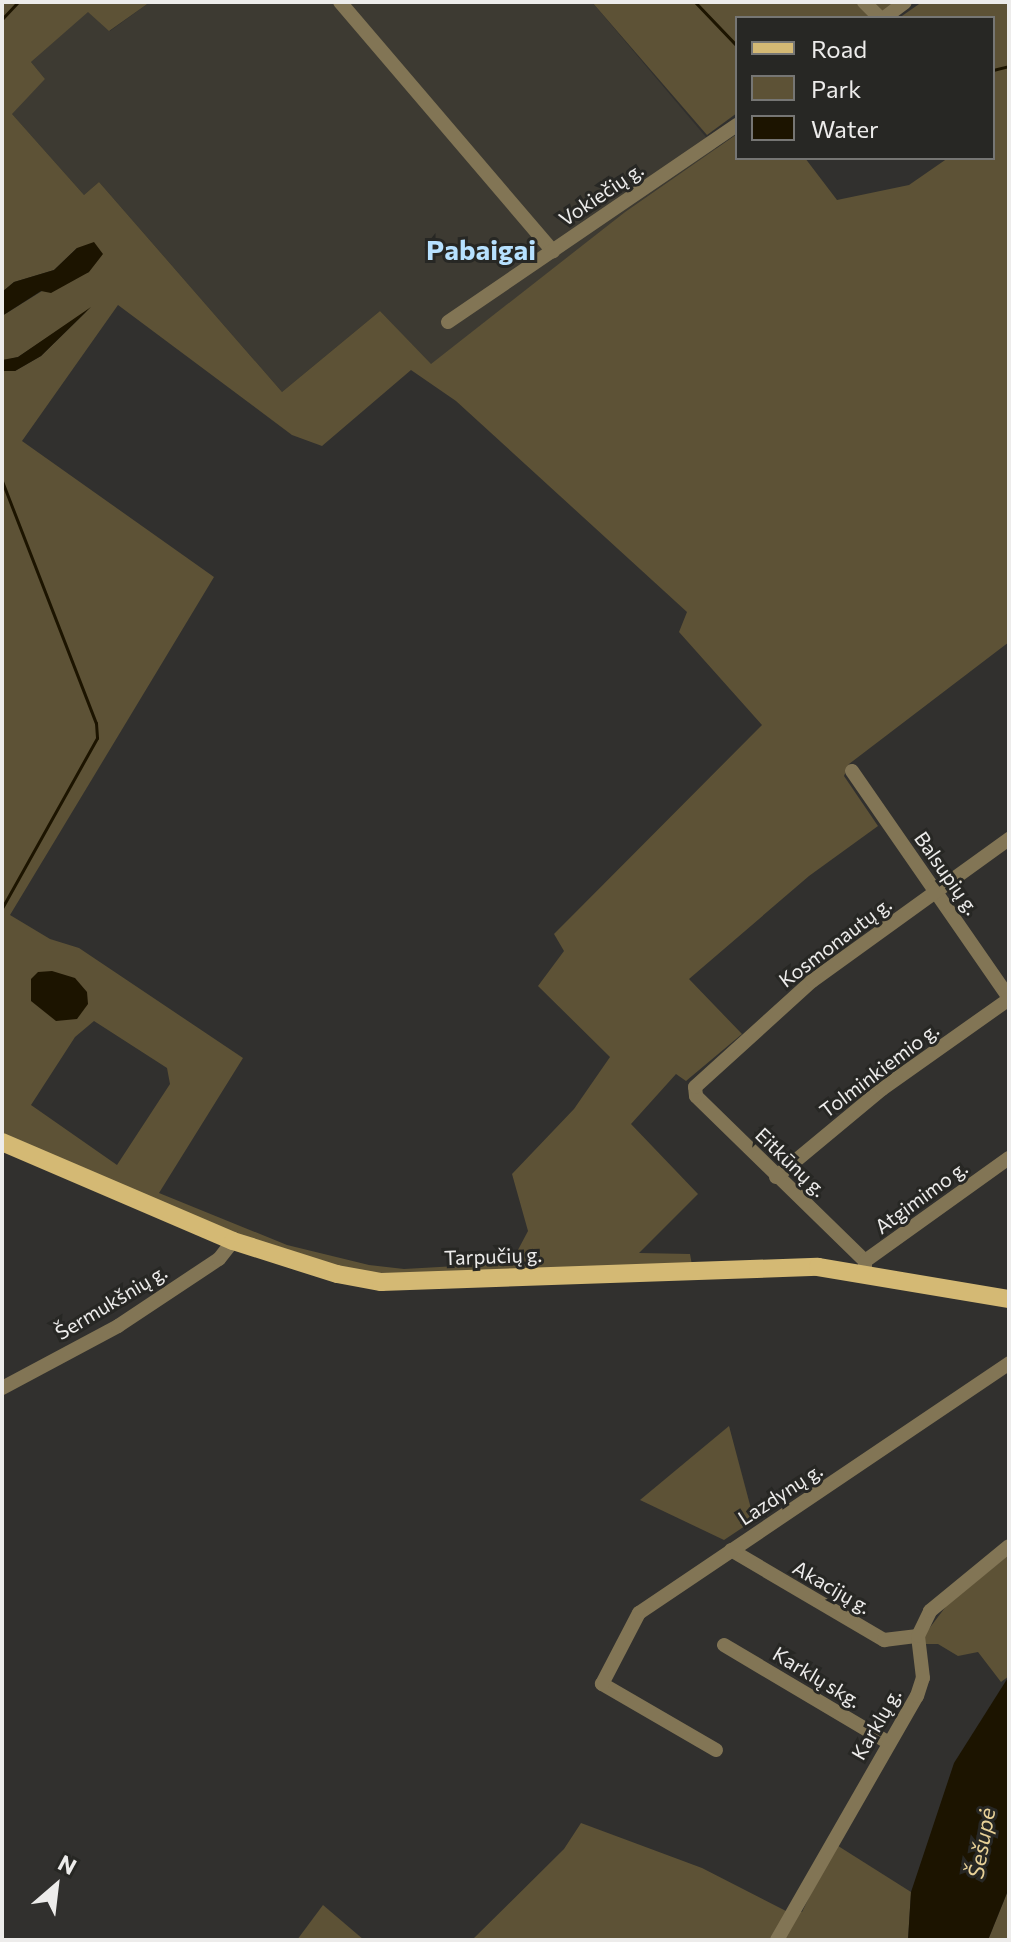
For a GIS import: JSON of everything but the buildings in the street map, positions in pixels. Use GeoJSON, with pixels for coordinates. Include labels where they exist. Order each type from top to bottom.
{"type":"FeatureCollection","features":[{"type":"Feature","properties":{"kind":"main road","name":"Tarpučių g."},"geometry":{"type":"LineString","coordinates":[[2,1142],[233,1241],[337,1274],[381,1282],[865,1267],[1009,1299]]}},
{"type":"Feature","properties":{"kind":"street"},"geometry":{"type":"LineString","coordinates":[[340,2],[553,251]]}},
{"type":"Feature","properties":{"kind":"street"},"geometry":{"type":"LineString","coordinates":[[864,2],[880,16]]}},
{"type":"Feature","properties":{"kind":"street"},"geometry":{"type":"LineString","coordinates":[[885,16],[905,2]]}},
{"type":"Feature","properties":{"kind":"street","name":"Vokiečių g."},"geometry":{"type":"LineString","coordinates":[[448,322],[735,126]]}},
{"type":"Feature","properties":{"kind":"street","name":"Balsupių g."},"geometry":{"type":"LineString","coordinates":[[852,771],[1008,994]]}},
{"type":"Feature","properties":{"kind":"street","name":"Kosmonautų g."},"geometry":{"type":"LineString","coordinates":[[695,1087],[812,981],[1009,839]]}},
{"type":"Feature","properties":{"kind":"street","name":"Tolminkiemio g."},"geometry":{"type":"LineString","coordinates":[[776,1177],[882,1089],[1008,994]]}},
{"type":"Feature","properties":{"kind":"street","name":"Eitkūnų g."},"geometry":{"type":"LineString","coordinates":[[695,1087],[696,1096],[865,1267]]}},
{"type":"Feature","properties":{"kind":"street","name":"Atgimimo g."},"geometry":{"type":"LineString","coordinates":[[865,1267],[1009,1158]]}},
{"type":"Feature","properties":{"kind":"street","name":"Šermukšnių g."},"geometry":{"type":"LineString","coordinates":[[2,1388],[118,1326],[219,1259],[233,1241]]}},
{"type":"Feature","properties":{"kind":"street","name":"Lazdynų g."},"geometry":{"type":"LineString","coordinates":[[716,1750],[602,1684],[646,1605],[1009,1363]]}},
{"type":"Feature","properties":{"kind":"street"},"geometry":{"type":"LineString","coordinates":[[918,1636],[930,1611],[1009,1546]]}},
{"type":"Feature","properties":{"kind":"street","name":"Akacijų g."},"geometry":{"type":"LineString","coordinates":[[731,1550],[884,1640],[918,1636]]}},
{"type":"Feature","properties":{"kind":"street","name":"Karklų g."},"geometry":{"type":"LineString","coordinates":[[777,1940],[923,1678],[918,1636]]}},
{"type":"Feature","properties":{"kind":"street","name":"Karklų skg."},"geometry":{"type":"LineString","coordinates":[[724,1645],[889,1743]]}},
{"type":"Feature","properties":{"kind":"shaded area"},"geometry":{"type":"Polygon","coordinates":[[[150,2],[592,2],[716,149],[625,212],[431,365],[380,311],[282,392],[99,182],[84,195],[11,113],[45,79],[31,62],[88,11],[110,31],[150,2]]]}},
{"type":"Feature","properties":{"kind":"green space"},"geometry":{"type":"Polygon","coordinates":[[[2,2],[150,2],[109,31],[88,12],[31,62],[45,79],[12,114],[84,195],[99,182],[282,392],[380,311],[431,364],[625,212],[735,135],[735,160],[807,160],[837,200],[909,185],[945,160],[995,160],[995,16],[902,16],[922,2],[1009,2],[1009,642],[849,764],[844,776],[878,826],[809,876],[689,979],[742,1034],[686,1081],[676,1074],[631,1124],[698,1194],[639,1253],[690,1254],[692,1265],[362,1275],[275,1251],[2,1138],[2,371],[15,371],[41,356],[87,311],[18,357],[3,361],[2,316],[42,291],[89,272],[77,248],[54,270],[14,282],[2,292],[2,2]],[[118,305],[22,441],[214,577],[10,915],[50,939],[79,948],[243,1058],[159,1193],[287,1245],[369,1265],[404,1269],[511,1263],[528,1231],[512,1174],[574,1109],[610,1057],[538,986],[564,951],[554,934],[762,725],[679,632],[687,612],[456,401],[411,370],[322,446],[292,435],[118,305]],[[94,1021],[75,1037],[31,1105],[117,1165],[170,1084],[167,1068],[94,1021]]]}},
{"type":"Feature","properties":{"kind":"green space"},"geometry":{"type":"Polygon","coordinates":[[[592,2],[905,2],[887,16],[735,16],[735,114],[707,135],[592,2]]]}},
{"type":"Feature","properties":{"kind":"green space"},"geometry":{"type":"Polygon","coordinates":[[[729,1426],[754,1520],[724,1540],[640,1500],[729,1426]]]}},
{"type":"Feature","properties":{"kind":"green space"},"geometry":{"type":"Polygon","coordinates":[[[1009,1555],[1009,1676],[1001,1682],[978,1652],[958,1656],[938,1644],[925,1644],[925,1634],[947,1605],[1009,1555]]]}},
{"type":"Feature","properties":{"kind":"green space"},"geometry":{"type":"Polygon","coordinates":[[[581,1823],[702,1868],[786,1911],[802,1912],[835,1844],[911,1892],[908,1940],[472,1940],[564,1849],[581,1823]]]}},
{"type":"Feature","properties":{"kind":"green space"},"geometry":{"type":"Polygon","coordinates":[[[1009,1888],[1009,1940],[988,1940],[1009,1888]]]}},
{"type":"Feature","properties":{"kind":"green space"},"geometry":{"type":"Polygon","coordinates":[[[323,1905],[364,1940],[297,1940],[323,1905]]]}},
{"type":"Feature","properties":{"kind":"water"},"geometry":{"type":"Polygon","coordinates":[[[94,242],[103,254],[89,272],[51,293],[41,291],[2,316],[2,292],[14,282],[54,270],[77,248],[94,242]]]}},
{"type":"Feature","properties":{"kind":"water"},"geometry":{"type":"Polygon","coordinates":[[[91,307],[41,356],[15,371],[2,371],[2,360],[18,357],[91,307]]]}},
{"type":"Feature","properties":{"kind":"water"},"geometry":{"type":"Polygon","coordinates":[[[52,971],[75,978],[87,992],[88,1004],[77,1019],[56,1021],[31,1001],[31,979],[38,972],[52,971]]]}},
{"type":"Feature","properties":{"kind":"water","name":"Šešupė"},"geometry":{"type":"Polygon","coordinates":[[[1009,1676],[1009,1888],[988,1940],[908,1940],[911,1892],[954,1763],[1009,1676]]]}},
{"type":"Feature","properties":{"kind":"waterway"},"geometry":{"type":"LineString","coordinates":[[2,19],[18,2]]}},
{"type":"Feature","properties":{"kind":"waterway"},"geometry":{"type":"LineString","coordinates":[[695,2],[735,44]]}},
{"type":"Feature","properties":{"kind":"waterway"},"geometry":{"type":"LineString","coordinates":[[995,70],[1009,66]]}},
{"type":"Feature","properties":{"kind":"waterway"},"geometry":{"type":"LineString","coordinates":[[2,481],[96,723],[97,738],[2,908]]}},
{"type":"Feature","properties":{"kind":"district","name":"Pabaigai"},"geometry":{"type":"Point","coordinates":[481,249]}}]}
